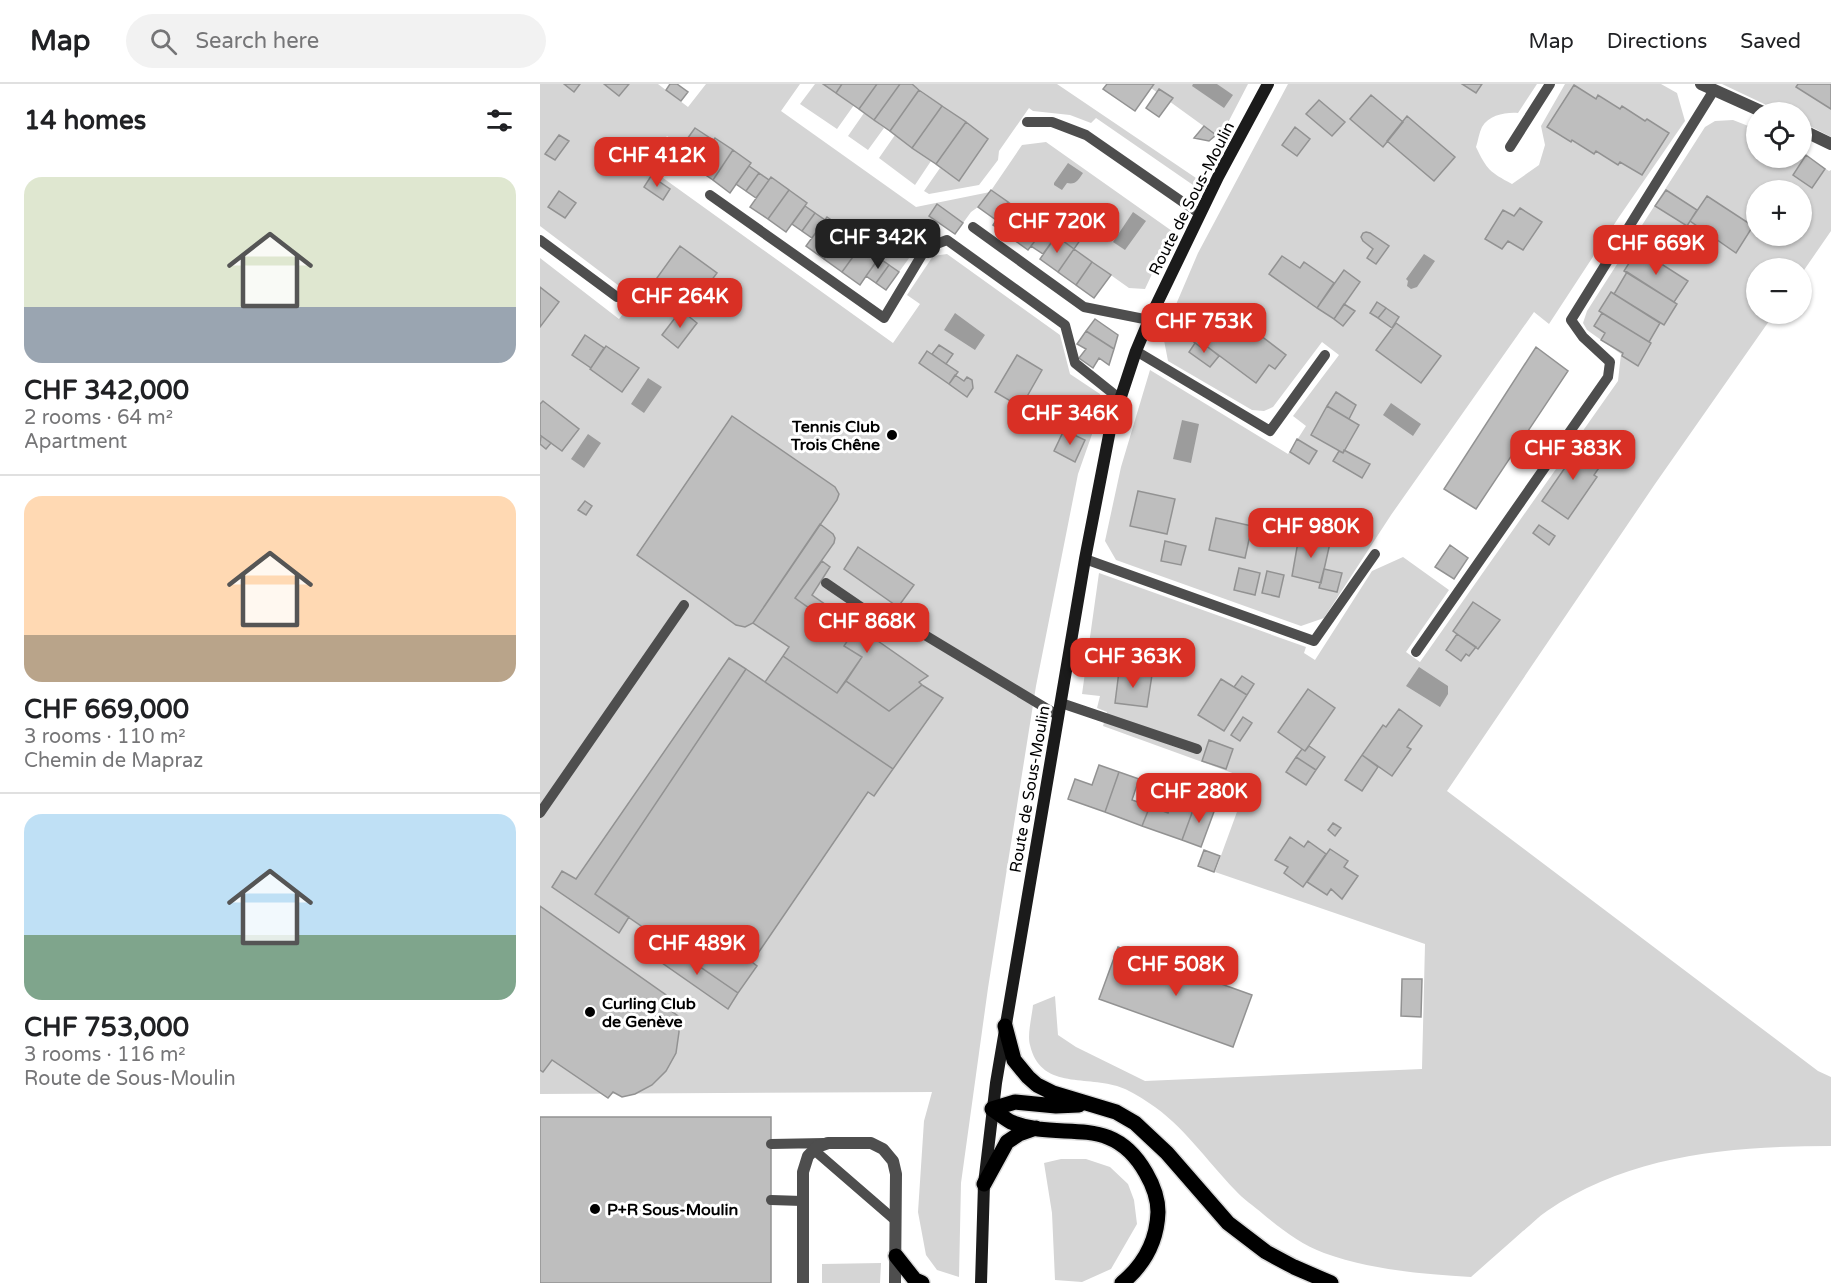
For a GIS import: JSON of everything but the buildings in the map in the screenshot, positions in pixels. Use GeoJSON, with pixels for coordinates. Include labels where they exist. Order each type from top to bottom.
{"type":"FeatureCollection","features":[{"type":"Feature","properties":{"kind":"main road","name":"Route de Sous-Moulin"},"geometry":{"type":"LineString","coordinates":[[981,1283],[984,1184],[992,1109],[1085,559],[1110,429],[1149,320],[1218,177],[1268,84]]}},
{"type":"Feature","properties":{"kind":"main road"},"geometry":{"type":"LineString","coordinates":[[1005,1026],[1014,1060],[1037,1085],[1088,1105],[1116,1112],[1135,1123],[1167,1153],[1228,1223],[1266,1252],[1330,1283]]}},
{"type":"Feature","properties":{"kind":"main road"},"geometry":{"type":"LineString","coordinates":[[992,1109],[1015,1102],[1056,1106],[1088,1105]]}},
{"type":"Feature","properties":{"kind":"main road"},"geometry":{"type":"LineString","coordinates":[[992,1109],[1011,1122],[1036,1128],[1099,1134],[1130,1151],[1143,1168],[1153,1185],[1158,1206],[1158,1227],[1148,1253],[1122,1283]]}},
{"type":"Feature","properties":{"kind":"main road"},"geometry":{"type":"LineString","coordinates":[[984,1184],[1006,1142],[1036,1128]]}},
{"type":"Feature","properties":{"kind":"main road"},"geometry":{"type":"LineString","coordinates":[[896,1256],[915,1280],[922,1283]]}},
{"type":"Feature","properties":{"kind":"street"},"geometry":{"type":"LineString","coordinates":[[1701,84],[1746,104]]}},
{"type":"Feature","properties":{"kind":"street"},"geometry":{"type":"LineString","coordinates":[[1812,135],[1831,144]]}},
{"type":"Feature","properties":{"kind":"street"},"geometry":{"type":"LineString","coordinates":[[803,1283],[803,1172],[808,1156],[817,1147],[828,1143],[871,1143],[883,1149],[893,1161],[896,1174],[895,1283]]}},
{"type":"Feature","properties":{"kind":"lane"},"geometry":{"type":"LineString","coordinates":[[1510,147],[1550,84]]}},
{"type":"Feature","properties":{"kind":"lane"},"geometry":{"type":"LineString","coordinates":[[1416,652],[1608,377],[1610,362],[1583,337],[1571,320],[1714,90]]}},
{"type":"Feature","properties":{"kind":"lane"},"geometry":{"type":"LineString","coordinates":[[1027,122],[1052,122],[1086,135],[1200,214]]}},
{"type":"Feature","properties":{"kind":"lane"},"geometry":{"type":"LineString","coordinates":[[710,195],[884,318],[926,248],[947,240],[1065,325],[1075,363],[1120,399]]}},
{"type":"Feature","properties":{"kind":"lane"},"geometry":{"type":"LineString","coordinates":[[973,227],[1084,307],[1149,320]]}},
{"type":"Feature","properties":{"kind":"lane"},"geometry":{"type":"LineString","coordinates":[[540,240],[617,297]]}},
{"type":"Feature","properties":{"kind":"lane"},"geometry":{"type":"LineString","coordinates":[[1136,351],[1270,430],[1324,355]]}},
{"type":"Feature","properties":{"kind":"lane"},"geometry":{"type":"LineString","coordinates":[[1085,559],[1314,641],[1375,554]]}},
{"type":"Feature","properties":{"kind":"lane"},"geometry":{"type":"LineString","coordinates":[[826,583],[880,620],[900,620],[1060,710],[1197,749]]}},
{"type":"Feature","properties":{"kind":"lane"},"geometry":{"type":"LineString","coordinates":[[540,813],[684,605]]}},
{"type":"Feature","properties":{"kind":"lane"},"geometry":{"type":"LineString","coordinates":[[771,1143],[828,1143]]}},
{"type":"Feature","properties":{"kind":"lane"},"geometry":{"type":"LineString","coordinates":[[814,1150],[896,1221]]}},
{"type":"Feature","properties":{"kind":"lane"},"geometry":{"type":"LineString","coordinates":[[771,1200],[802,1201]]}},
{"type":"Feature","properties":{"kind":"shaded area"},"geometry":{"type":"Polygon","coordinates":[[[540,84],[658,84],[688,107],[706,84],[800,84],[781,111],[916,207],[990,192],[1022,145],[1046,142],[1172,231],[1145,289],[1129,288],[1008,202],[996,220],[978,207],[963,223],[937,205],[929,216],[936,221],[899,272],[879,258],[880,255],[827,217],[825,220],[805,206],[807,203],[771,177],[769,180],[749,166],[751,163],[716,138],[713,140],[695,128],[682,146],[667,136],[645,165],[893,343],[920,304],[907,295],[933,256],[947,254],[1060,335],[1070,374],[1100,394],[1103,403],[1078,474],[1036,686],[988,988],[961,1183],[959,1277],[937,1270],[926,1255],[918,1212],[924,1121],[932,1092],[540,1094],[540,258],[619,319],[635,298],[540,226],[540,84]]]}},
{"type":"Feature","properties":{"kind":"shaded area"},"geometry":{"type":"Polygon","coordinates":[[[815,84],[823,84],[854,105],[837,129],[800,104],[815,84]]]}},
{"type":"Feature","properties":{"kind":"shaded area"},"geometry":{"type":"Polygon","coordinates":[[[912,84],[1057,84],[1196,178],[1193,185],[1096,118],[1091,123],[1070,115],[1033,111],[1029,108],[999,151],[998,160],[979,185],[929,194],[924,191],[940,168],[959,181],[988,139],[912,84]]]}},
{"type":"Feature","properties":{"kind":"shaded area"},"geometry":{"type":"Polygon","coordinates":[[[1154,84],[1248,84],[1220,138],[1151,88],[1154,84]]]}},
{"type":"Feature","properties":{"kind":"shaded area"},"geometry":{"type":"Polygon","coordinates":[[[1193,84],[1217,84],[1233,95],[1224,108],[1192,86],[1193,84]]]}},
{"type":"Feature","properties":{"kind":"shaded area"},"geometry":{"type":"Polygon","coordinates":[[[1288,84],[1537,84],[1518,113],[1498,115],[1485,123],[1476,147],[1490,170],[1512,184],[1539,165],[1545,145],[1541,126],[1565,84],[1661,84],[1677,93],[1685,121],[1549,324],[1534,312],[1391,515],[1324,618],[1301,626],[1116,560],[1105,541],[1121,467],[1150,370],[1288,454],[1306,426],[1293,416],[1339,355],[1322,342],[1273,407],[1264,411],[1252,410],[1168,361],[1163,335],[1198,253],[1288,84]]]}},
{"type":"Feature","properties":{"kind":"shaded area"},"geometry":{"type":"Polygon","coordinates":[[[1722,84],[1831,84],[1831,137],[1812,127],[1812,102],[1760,102],[1722,84]]]}},
{"type":"Feature","properties":{"kind":"shaded area"},"geometry":{"type":"Polygon","coordinates":[[[864,113],[884,128],[868,150],[848,136],[864,113]]]}},
{"type":"Feature","properties":{"kind":"shaded area"},"geometry":{"type":"Polygon","coordinates":[[[1733,120],[1746,125],[1746,168],[1812,168],[1812,160],[1829,171],[1831,170],[1831,231],[1812,259],[1746,258],[1746,324],[1767,324],[1655,484],[1447,791],[1818,1071],[1831,1077],[1831,1146],[1757,1148],[1683,1157],[1647,1165],[1613,1177],[1579,1192],[1547,1211],[1471,1277],[1415,1273],[1342,1259],[1308,1246],[1277,1225],[1238,1193],[1184,1133],[1149,1103],[1117,1086],[1053,1075],[1043,1069],[1035,1059],[1030,1045],[1029,1031],[1033,1005],[1055,996],[1058,1035],[1076,1047],[1145,1081],[1422,1069],[1425,944],[1215,872],[1249,779],[1103,726],[1107,712],[1097,708],[1100,696],[1082,694],[1099,573],[1306,647],[1304,653],[1315,660],[1372,571],[1403,557],[1449,590],[1406,652],[1420,662],[1618,381],[1621,354],[1587,330],[1583,323],[1587,311],[1705,127],[1715,121],[1733,120]]]}},
{"type":"Feature","properties":{"kind":"shaded area"},"geometry":{"type":"Polygon","coordinates":[[[895,135],[931,161],[915,185],[879,158],[895,135]]]}},
{"type":"Feature","properties":{"kind":"shaded area"},"geometry":{"type":"Polygon","coordinates":[[[1068,163],[1083,173],[1073,183],[1067,183],[1062,190],[1054,183],[1068,163]]]}},
{"type":"Feature","properties":{"kind":"shaded area"},"geometry":{"type":"Polygon","coordinates":[[[1133,212],[1146,221],[1125,250],[1113,242],[1133,212]]]}},
{"type":"Feature","properties":{"kind":"shaded area"},"geometry":{"type":"Polygon","coordinates":[[[1424,254],[1435,261],[1417,287],[1411,289],[1407,286],[1406,279],[1424,254]]]}},
{"type":"Feature","properties":{"kind":"shaded area"},"geometry":{"type":"Polygon","coordinates":[[[955,313],[985,335],[975,350],[944,330],[955,313]]]}},
{"type":"Feature","properties":{"kind":"shaded area"},"geometry":{"type":"Polygon","coordinates":[[[648,378],[662,387],[644,413],[631,404],[648,378]]]}},
{"type":"Feature","properties":{"kind":"shaded area"},"geometry":{"type":"Polygon","coordinates":[[[1391,403],[1421,424],[1413,436],[1383,415],[1391,403]]]}},
{"type":"Feature","properties":{"kind":"shaded area"},"geometry":{"type":"Polygon","coordinates":[[[1182,420],[1199,424],[1191,463],[1173,459],[1182,420]]]}},
{"type":"Feature","properties":{"kind":"shaded area"},"geometry":{"type":"Polygon","coordinates":[[[588,434],[601,443],[584,468],[571,459],[588,434]]]}},
{"type":"Feature","properties":{"kind":"shaded area"},"geometry":{"type":"Polygon","coordinates":[[[1419,667],[1448,686],[1448,694],[1440,707],[1406,686],[1419,667]]]}},
{"type":"Feature","properties":{"kind":"shaded area"},"geometry":{"type":"Polygon","coordinates":[[[1061,1159],[1086,1159],[1110,1167],[1128,1184],[1134,1200],[1137,1224],[1111,1269],[1082,1282],[1055,1280],[1052,1213],[1044,1163],[1061,1159]]]}},
{"type":"Feature","properties":{"kind":"shaded area"},"geometry":{"type":"Polygon","coordinates":[[[881,1263],[880,1283],[822,1283],[822,1264],[881,1263]]]}},
{"type":"Feature","properties":{"kind":"place","name":"Tennis Club Trois Chêne"},"geometry":{"type":"Point","coordinates":[892,435]}},
{"type":"Feature","properties":{"kind":"place","name":"Curling Club de Genève"},"geometry":{"type":"Point","coordinates":[590,1012]}},
{"type":"Feature","properties":{"kind":"place","name":"P+R Sous-Moulin"},"geometry":{"type":"Point","coordinates":[595,1209]}}]}
